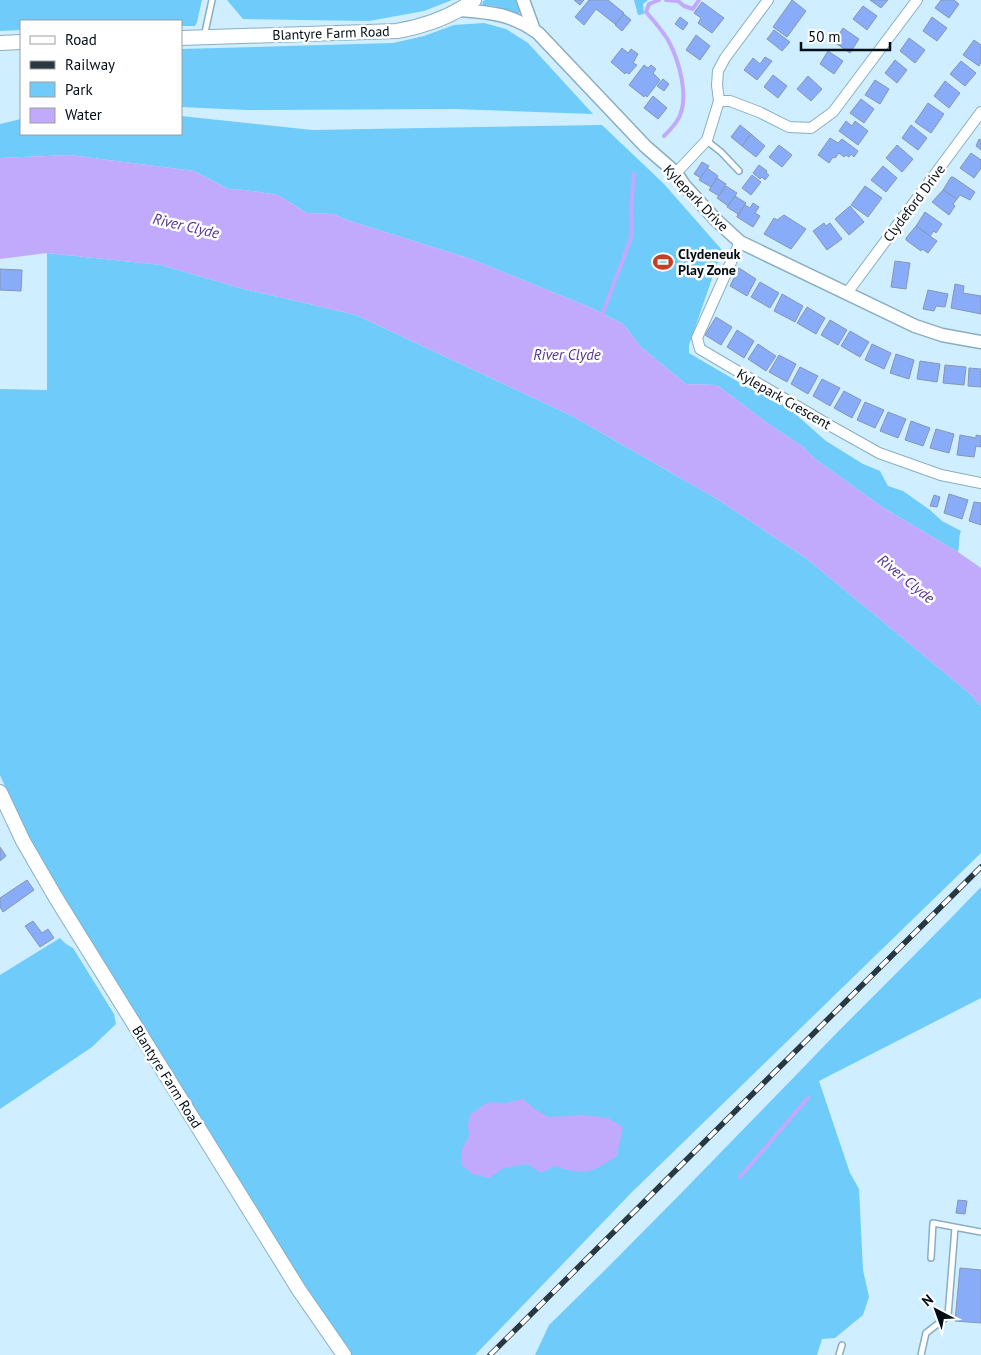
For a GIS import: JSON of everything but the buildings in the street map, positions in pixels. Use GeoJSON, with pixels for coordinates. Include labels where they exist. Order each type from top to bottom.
{"type":"FeatureCollection","features":[{"type":"Feature","properties":{"kind":"main road","name":"Blantyre Farm Road"},"geometry":{"type":"LineString","coordinates":[[182,38],[397,31],[423,25],[459,10],[474,0]]}},
{"type":"Feature","properties":{"kind":"main road"},"geometry":{"type":"LineString","coordinates":[[0,43],[20,42]]}},
{"type":"Feature","properties":{"kind":"main road","name":"Blantyre Farm Road"},"geometry":{"type":"LineString","coordinates":[[0,792],[3,810],[56,898],[299,1290],[344,1355]]}},
{"type":"Feature","properties":{"kind":"street","name":"Kylepark Drive"},"geometry":{"type":"LineString","coordinates":[[524,0],[534,30]]}},
{"type":"Feature","properties":{"kind":"street"},"geometry":{"type":"LineString","coordinates":[[676,173],[707,140],[719,101],[718,71],[725,58],[768,0]]}},
{"type":"Feature","properties":{"kind":"street"},"geometry":{"type":"LineString","coordinates":[[719,101],[730,101],[759,112],[789,127],[811,128],[833,112],[917,0]]}},
{"type":"Feature","properties":{"kind":"street","name":"Kylepark Drive"},"geometry":{"type":"LineString","coordinates":[[459,10],[505,15],[534,30],[543,37],[568,66],[645,146],[676,173],[684,185],[715,219],[740,242],[877,309],[928,331],[981,342]]}},
{"type":"Feature","properties":{"kind":"street","name":"Clydeford Drive"},"geometry":{"type":"LineString","coordinates":[[846,293],[981,112]]}},
{"type":"Feature","properties":{"kind":"street","name":"Kylepark Crescent"},"geometry":{"type":"LineString","coordinates":[[740,242],[697,338],[700,349],[879,453],[940,476],[981,483]]}},
{"type":"Feature","properties":{"kind":"lane"},"geometry":{"type":"LineString","coordinates":[[204,37],[212,0]]}},
{"type":"Feature","properties":{"kind":"lane"},"geometry":{"type":"LineString","coordinates":[[707,140],[739,171]]}},
{"type":"Feature","properties":{"kind":"lane"},"geometry":{"type":"LineString","coordinates":[[931,1258],[933,1223],[981,1232]]}},
{"type":"Feature","properties":{"kind":"lane"},"geometry":{"type":"LineString","coordinates":[[921,1355],[926,1333],[948,1316],[956,1228]]}},
{"type":"Feature","properties":{"kind":"lane"},"geometry":{"type":"LineString","coordinates":[[839,1355],[842,1345]]}},
{"type":"Feature","properties":{"kind":"green space"},"geometry":{"type":"Polygon","coordinates":[[[0,0],[202,0],[195,26],[182,26],[182,20],[20,20],[20,30],[0,31],[0,0]]]}},
{"type":"Feature","properties":{"kind":"green space"},"geometry":{"type":"Polygon","coordinates":[[[227,0],[452,0],[424,11],[369,21],[243,19],[227,0]]]}},
{"type":"Feature","properties":{"kind":"green space"},"geometry":{"type":"Polygon","coordinates":[[[485,0],[516,0],[520,12],[518,14],[495,6],[483,5],[482,2],[485,0]]]}},
{"type":"Feature","properties":{"kind":"green space"},"geometry":{"type":"Polygon","coordinates":[[[634,0],[648,0],[643,4],[644,14],[638,15],[634,0]]]}},
{"type":"Feature","properties":{"kind":"green space"},"geometry":{"type":"Polygon","coordinates":[[[484,23],[506,29],[528,43],[593,114],[455,109],[247,110],[182,107],[182,49],[393,43],[424,36],[454,25],[484,23]]]}},
{"type":"Feature","properties":{"kind":"green space"},"geometry":{"type":"Polygon","coordinates":[[[182,116],[312,130],[602,125],[664,184],[722,250],[689,345],[689,353],[747,387],[784,404],[826,441],[863,464],[880,471],[888,486],[903,491],[942,521],[961,531],[958,552],[882,507],[717,385],[686,384],[641,347],[623,324],[587,306],[471,259],[333,214],[307,213],[278,195],[228,189],[194,171],[70,155],[0,158],[0,124],[20,119],[20,135],[182,135],[182,116]]]}},
{"type":"Feature","properties":{"kind":"green space"},"geometry":{"type":"Polygon","coordinates":[[[47,253],[161,265],[240,288],[356,315],[572,416],[717,499],[807,559],[969,693],[981,706],[981,853],[632,1192],[475,1355],[352,1355],[324,1318],[68,907],[21,822],[0,775],[0,389],[47,390],[47,253]]]}},
{"type":"Feature","properties":{"kind":"green space"},"geometry":{"type":"Polygon","coordinates":[[[981,887],[981,998],[819,1081],[850,1173],[859,1189],[863,1270],[869,1297],[863,1315],[835,1338],[822,1339],[817,1355],[535,1355],[549,1325],[644,1231],[981,887]]]}},
{"type":"Feature","properties":{"kind":"green space"},"geometry":{"type":"Polygon","coordinates":[[[60,938],[73,948],[114,1014],[116,1024],[92,1047],[0,1109],[0,975],[60,938]]]}},
{"type":"Feature","properties":{"kind":"water","name":"River Clyde"},"geometry":{"type":"Polygon","coordinates":[[[70,155],[194,171],[228,189],[278,195],[307,213],[333,214],[471,259],[587,306],[623,324],[641,347],[686,384],[717,385],[882,507],[958,552],[981,568],[981,706],[969,693],[807,559],[717,499],[572,416],[356,315],[240,288],[161,265],[47,253],[0,259],[0,158],[70,155]]]}},
{"type":"Feature","properties":{"kind":"water"},"geometry":{"type":"Polygon","coordinates":[[[523,1099],[536,1110],[549,1117],[583,1115],[608,1118],[623,1127],[617,1156],[601,1166],[581,1172],[555,1166],[541,1173],[527,1164],[504,1168],[489,1178],[472,1174],[461,1164],[462,1149],[469,1136],[470,1114],[490,1102],[505,1103],[523,1099]]]}},
{"type":"Feature","properties":{"kind":"waterway"},"geometry":{"type":"LineString","coordinates":[[659,0],[649,4],[646,12],[672,48],[682,80],[683,91],[681,112],[664,136]]}},
{"type":"Feature","properties":{"kind":"waterway"},"geometry":{"type":"LineString","coordinates":[[666,0],[678,1],[684,6],[693,9],[699,0]]}},
{"type":"Feature","properties":{"kind":"waterway"},"geometry":{"type":"LineString","coordinates":[[601,318],[632,235],[631,209],[634,174]]}},
{"type":"Feature","properties":{"kind":"waterway"},"geometry":{"type":"LineString","coordinates":[[740,1177],[808,1098]]}},
{"type":"Feature","properties":{"kind":"railway"},"geometry":{"type":"LineString","coordinates":[[490,1355],[981,867]]}},
{"type":"Feature","properties":{"kind":"place","name":"Clydeneuk Play Zone"},"geometry":{"type":"Point","coordinates":[663,262]}}]}
